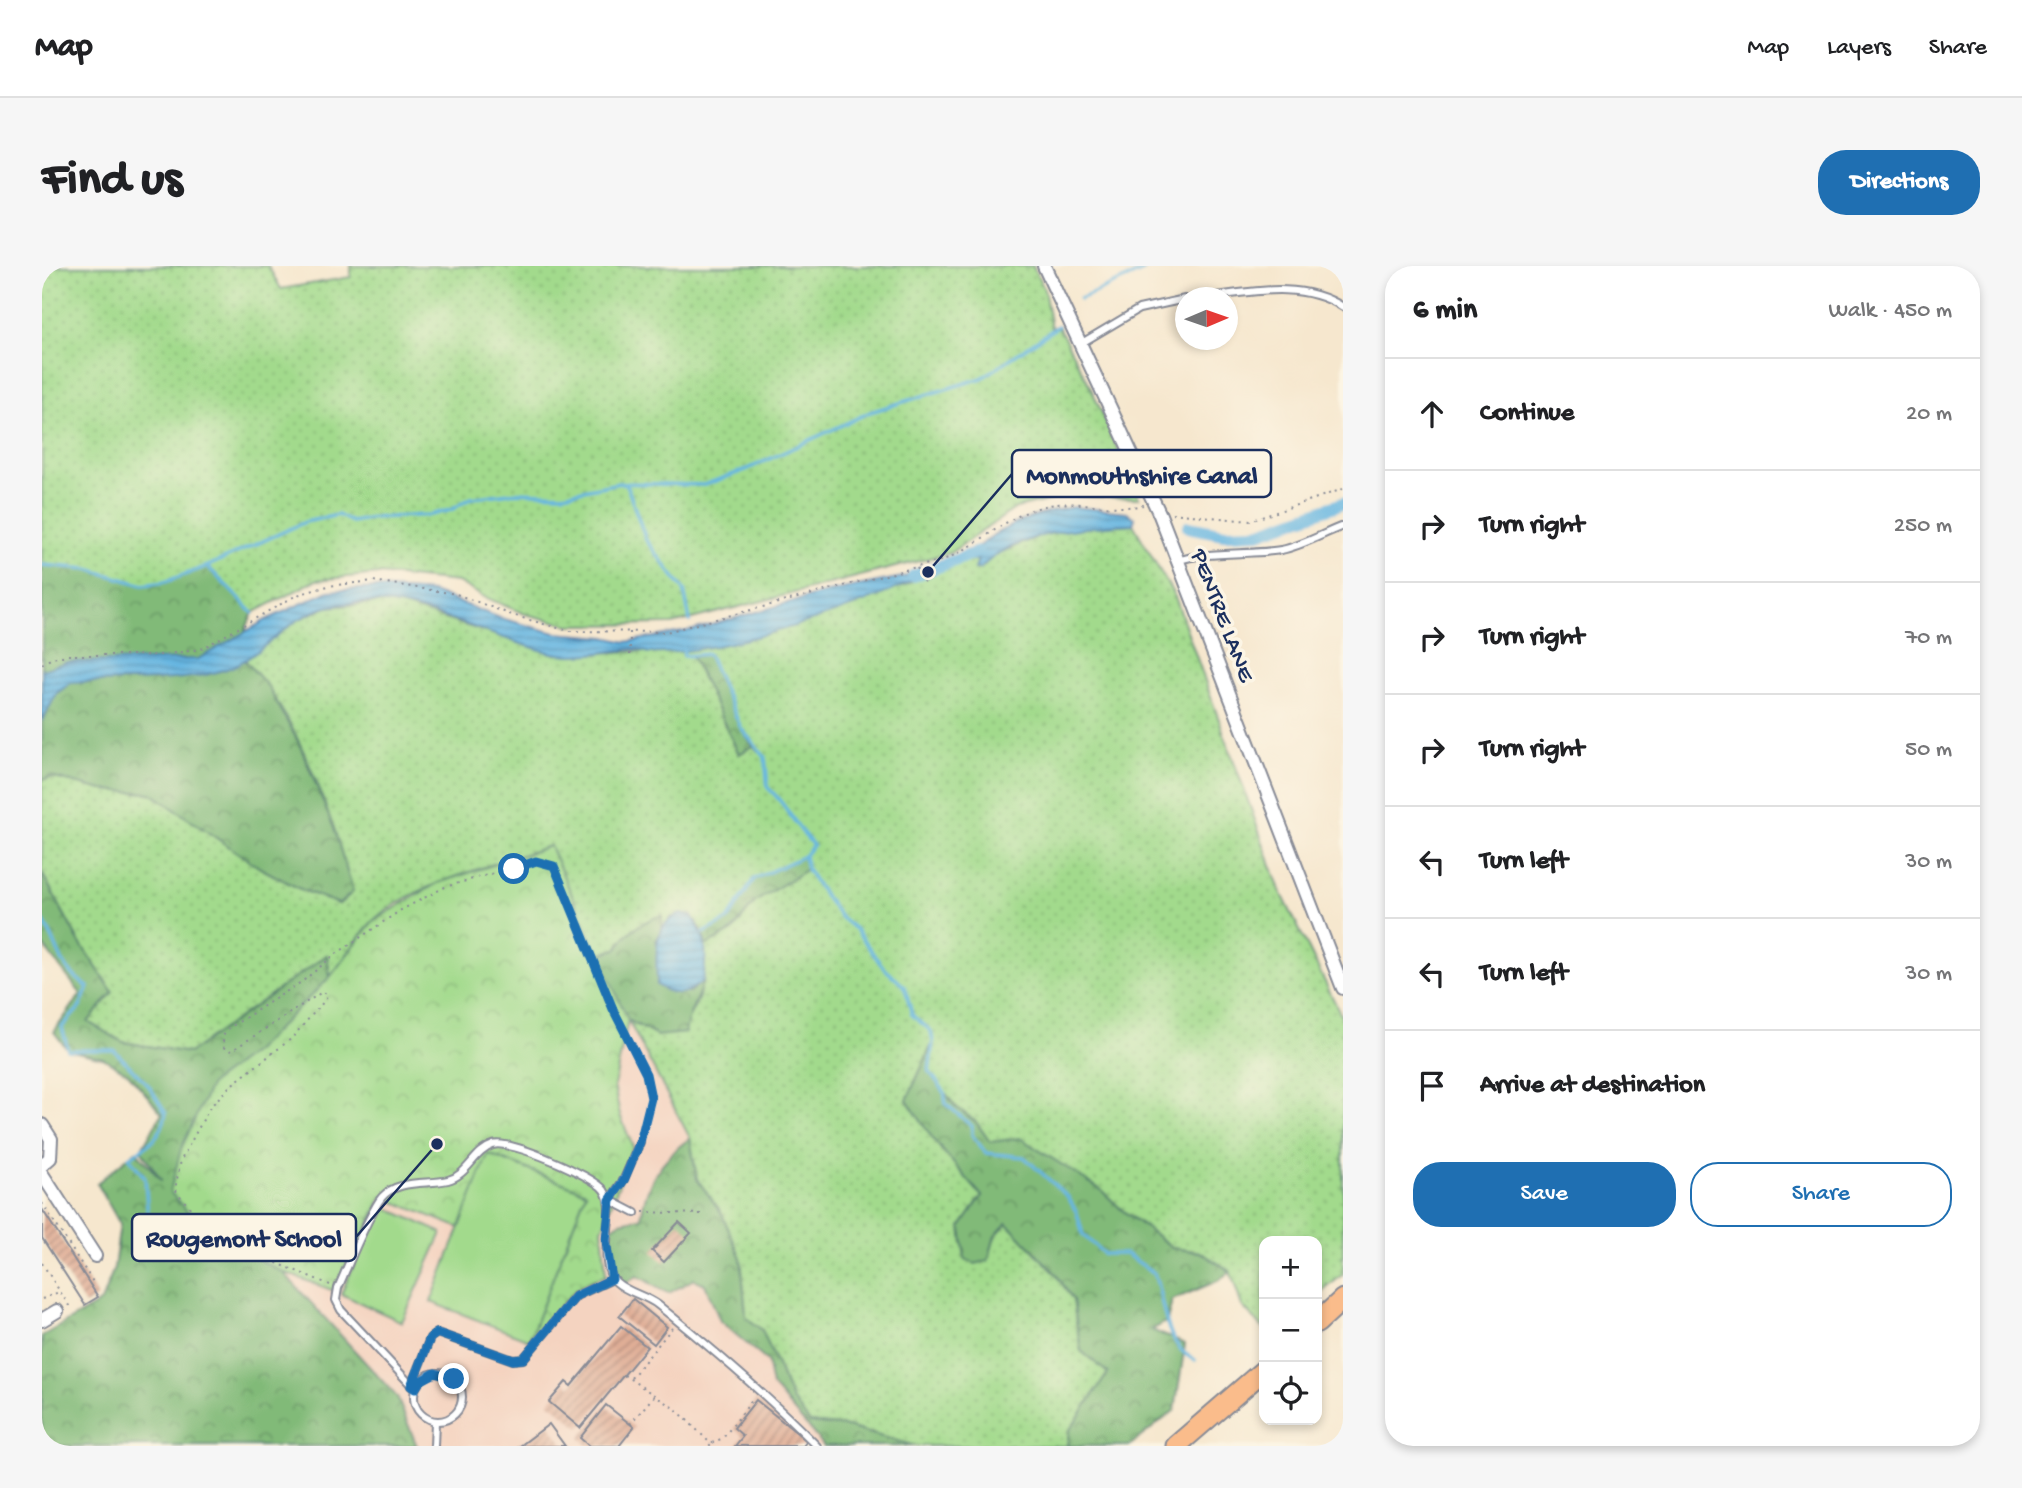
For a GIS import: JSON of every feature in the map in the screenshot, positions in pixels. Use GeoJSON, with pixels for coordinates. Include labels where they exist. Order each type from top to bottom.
{"type":"FeatureCollection","features":[{"type":"Feature","properties":{"kind":"main road"},"geometry":{"type":"LineString","coordinates":[[1322,1318],[1343,1299]]}},
{"type":"Feature","properties":{"kind":"main road"},"geometry":{"type":"LineString","coordinates":[[1176,1446],[1259,1374]]}},
{"type":"Feature","properties":{"kind":"street","name":"PENTRE LANE"},"geometry":{"type":"LineString","coordinates":[[1044,266],[1160,515],[1343,988]]}},
{"type":"Feature","properties":{"kind":"street"},"geometry":{"type":"LineString","coordinates":[[42,1125],[51,1139],[50,1158],[42,1165]]}},
{"type":"Feature","properties":{"kind":"street"},"geometry":{"type":"LineString","coordinates":[[42,1174],[95,1256]]}},
{"type":"Feature","properties":{"kind":"street"},"geometry":{"type":"LineString","coordinates":[[42,1320],[57,1311]]}},
{"type":"Feature","properties":{"kind":"lane"},"geometry":{"type":"LineString","coordinates":[[1238,295],[1292,290],[1324,297],[1343,307]]}},
{"type":"Feature","properties":{"kind":"lane"},"geometry":{"type":"LineString","coordinates":[[1080,344],[1139,309],[1175,301]]}},
{"type":"Feature","properties":{"kind":"lane"},"geometry":{"type":"LineString","coordinates":[[1178,561],[1190,556],[1227,556],[1284,549],[1343,526]]}},
{"type":"Feature","properties":{"kind":"lane"},"geometry":{"type":"LineString","coordinates":[[640,1142],[624,1180],[610,1200],[606,1241],[612,1279],[624,1289],[654,1302],[761,1389],[817,1446]]}},
{"type":"Feature","properties":{"kind":"lane"},"geometry":{"type":"LineString","coordinates":[[413,1387],[341,1310],[336,1300],[338,1288],[382,1197],[399,1186],[451,1179],[465,1172],[481,1153],[494,1144],[508,1144],[564,1166],[602,1187],[610,1200],[635,1213]]}},
{"type":"Feature","properties":{"kind":"lane"},"geometry":{"type":"LineString","coordinates":[[413,1387],[435,1373],[443,1373],[460,1386],[462,1402],[457,1413],[443,1422],[435,1422],[417,1410],[413,1387],[430,1338],[437,1333],[513,1360],[523,1359],[576,1296],[612,1279]]}},
{"type":"Feature","properties":{"kind":"lane"},"geometry":{"type":"LineString","coordinates":[[433,1446],[435,1422]]}},
{"type":"Feature","properties":{"kind":"path"},"geometry":{"type":"LineString","coordinates":[[1160,515],[1177,512],[1250,522],[1343,489]]}},
{"type":"Feature","properties":{"kind":"path"},"geometry":{"type":"LineString","coordinates":[[42,664],[52,658],[67,655],[162,655],[201,649],[297,595],[328,586],[373,581],[456,594],[512,615],[569,631],[666,632],[916,566],[972,548],[1019,515],[1045,506],[1066,503],[1134,507],[1154,502]]}},
{"type":"Feature","properties":{"kind":"path"},"geometry":{"type":"LineString","coordinates":[[916,566],[926,586]]}},
{"type":"Feature","properties":{"kind":"path"},"geometry":{"type":"LineString","coordinates":[[630,632],[631,655]]}},
{"type":"Feature","properties":{"kind":"path"},"geometry":{"type":"LineString","coordinates":[[338,1288],[264,1259],[214,1232],[186,1205],[175,1189],[181,1160],[210,1107],[230,1086],[291,1039],[326,999],[327,994],[322,992],[231,1051],[223,1047],[223,1036],[229,1028],[282,996],[333,956],[401,910],[445,887],[536,861],[554,866],[613,1009],[646,1074],[651,1098],[640,1142]]}},
{"type":"Feature","properties":{"kind":"path"},"geometry":{"type":"LineString","coordinates":[[42,1203],[93,1282]]}},
{"type":"Feature","properties":{"kind":"path"},"geometry":{"type":"LineString","coordinates":[[635,1213],[701,1214]]}},
{"type":"Feature","properties":{"kind":"path"},"geometry":{"type":"LineString","coordinates":[[42,1263],[72,1309]]}},
{"type":"Feature","properties":{"kind":"path"},"geometry":{"type":"LineString","coordinates":[[42,1299],[60,1292]]}},
{"type":"Feature","properties":{"kind":"path"},"geometry":{"type":"LineString","coordinates":[[630,1379],[677,1321]]}},
{"type":"Feature","properties":{"kind":"path"},"geometry":{"type":"LineString","coordinates":[[624,1375],[678,1411],[710,1445],[723,1438],[761,1389]]}},
{"type":"Feature","properties":{"kind":"path"},"geometry":{"type":"LineString","coordinates":[[630,1424],[655,1395]]}},
{"type":"Feature","properties":{"kind":"shaded area"},"geometry":{"type":"Polygon","coordinates":[[[550,846],[596,955],[690,1138],[767,1361],[772,1386],[824,1446],[416,1446],[397,1396],[283,1272],[205,1231],[330,977],[354,946],[550,846]]]}},
{"type":"Feature","properties":{"kind":"green space"},"geometry":{"type":"Polygon","coordinates":[[[42,266],[268,266],[281,289],[351,277],[351,266],[1033,266],[1044,289],[1051,328],[1058,326],[1091,388],[1139,498],[1068,496],[1016,508],[950,553],[672,624],[569,625],[525,614],[482,596],[458,582],[379,574],[316,580],[253,613],[208,567],[165,582],[143,585],[88,569],[42,565],[42,266]]]}},
{"type":"Feature","properties":{"kind":"green space"},"geometry":{"type":"Polygon","coordinates":[[[1133,524],[1175,597],[1280,890],[1343,1019],[1343,1274],[1322,1292],[1322,1236],[1259,1236],[1259,1324],[1242,1306],[1230,1271],[1200,1252],[1173,1248],[1122,1210],[1100,1189],[990,1143],[976,1122],[955,1106],[929,1071],[932,1045],[907,1100],[935,1142],[982,1196],[961,1227],[988,1261],[995,1236],[1007,1222],[1055,1273],[1073,1300],[1081,1351],[1108,1373],[1069,1431],[1067,1446],[915,1446],[847,1427],[810,1423],[792,1400],[762,1330],[746,1317],[741,1258],[721,1212],[697,1179],[690,1138],[628,1020],[657,1036],[687,1021],[699,997],[705,946],[733,931],[755,902],[774,887],[754,879],[728,920],[704,933],[692,916],[672,917],[662,928],[662,916],[636,928],[617,949],[596,955],[549,846],[456,876],[408,897],[372,922],[330,977],[327,955],[189,1053],[123,1042],[88,1022],[78,940],[42,873],[42,780],[51,777],[103,790],[151,793],[260,868],[300,889],[339,904],[353,891],[311,768],[282,710],[244,659],[297,620],[327,607],[390,602],[556,654],[683,650],[789,627],[906,585],[928,572],[964,560],[979,560],[984,565],[988,558],[1039,536],[1072,528],[1133,524]],[[708,654],[692,657],[739,754],[753,746],[759,752],[741,728],[708,654]]]}},
{"type":"Feature","properties":{"kind":"green space"},"geometry":{"type":"Polygon","coordinates":[[[42,565],[88,569],[143,585],[165,582],[208,566],[253,613],[236,651],[267,685],[299,743],[334,828],[353,892],[339,904],[300,889],[260,868],[151,793],[103,790],[51,777],[42,780],[42,565]]]}},
{"type":"Feature","properties":{"kind":"green space"},"geometry":{"type":"Polygon","coordinates":[[[708,654],[741,728],[753,746],[739,754],[692,657],[708,654]]]}},
{"type":"Feature","properties":{"kind":"green space"},"geometry":{"type":"Polygon","coordinates":[[[550,846],[628,1020],[614,1086],[620,1115],[633,1147],[602,1229],[606,1276],[593,1280],[572,1293],[529,1340],[586,1192],[489,1154],[460,1228],[382,1197],[337,1292],[283,1272],[205,1231],[170,1192],[181,1149],[211,1084],[255,1051],[330,977],[373,921],[438,883],[550,846]]]}},
{"type":"Feature","properties":{"kind":"green space"},"geometry":{"type":"Polygon","coordinates":[[[804,856],[807,869],[755,902],[732,931],[705,946],[704,933],[728,920],[754,879],[804,856]]]}},
{"type":"Feature","properties":{"kind":"green space"},"geometry":{"type":"Polygon","coordinates":[[[42,873],[78,940],[113,992],[88,1022],[123,1042],[189,1053],[327,955],[330,977],[255,1051],[211,1084],[205,1231],[283,1272],[397,1397],[417,1446],[42,1446],[42,1336],[101,1302],[114,1268],[120,1224],[97,1183],[136,1151],[162,1181],[141,1150],[162,1113],[128,1073],[103,1058],[68,1050],[54,1032],[81,994],[42,944],[42,873]]]}},
{"type":"Feature","properties":{"kind":"green space"},"geometry":{"type":"Polygon","coordinates":[[[662,915],[662,928],[656,941],[688,993],[703,981],[685,1033],[657,1036],[628,1020],[596,955],[617,949],[636,927],[662,915]]]}},
{"type":"Feature","properties":{"kind":"green space"},"geometry":{"type":"Polygon","coordinates":[[[933,1042],[929,1071],[955,1106],[976,1122],[990,1142],[1020,1138],[1100,1189],[1122,1210],[1173,1248],[1200,1252],[1230,1271],[1220,1280],[1172,1300],[1167,1321],[1152,1330],[1185,1344],[1175,1410],[1129,1446],[1067,1446],[1069,1431],[1108,1373],[1081,1351],[1073,1300],[1055,1273],[1007,1223],[995,1236],[988,1261],[975,1264],[965,1259],[961,1227],[982,1196],[935,1142],[907,1100],[933,1042]]]}},
{"type":"Feature","properties":{"kind":"green space"},"geometry":{"type":"Polygon","coordinates":[[[690,1138],[697,1179],[721,1212],[741,1258],[746,1317],[762,1330],[792,1400],[810,1423],[847,1427],[915,1446],[824,1446],[772,1386],[767,1361],[720,1321],[705,1284],[694,1279],[669,1293],[637,1276],[623,1285],[614,1272],[609,1229],[620,1222],[641,1218],[643,1205],[656,1172],[671,1154],[690,1138]]]}},
{"type":"Feature","properties":{"kind":"green space"},"geometry":{"type":"Polygon","coordinates":[[[488,1154],[586,1192],[529,1340],[431,1302],[488,1154]]]}},
{"type":"Feature","properties":{"kind":"green space"},"geometry":{"type":"Polygon","coordinates":[[[380,1205],[442,1233],[402,1322],[341,1294],[380,1205]]]}},
{"type":"Feature","properties":{"kind":"water"},"geometry":{"type":"Polygon","coordinates":[[[1073,507],[1127,512],[1135,518],[1133,524],[1051,533],[1031,539],[995,556],[980,569],[975,569],[978,560],[964,560],[988,539],[1014,524],[1073,507]]]}},
{"type":"Feature","properties":{"kind":"water"},"geometry":{"type":"Polygon","coordinates":[[[928,572],[871,599],[793,626],[753,638],[679,652],[651,653],[636,649],[562,655],[413,608],[356,602],[313,612],[242,662],[213,673],[173,679],[71,683],[57,693],[42,721],[42,670],[67,662],[198,659],[266,620],[329,591],[376,588],[432,592],[497,617],[555,633],[605,637],[626,642],[693,630],[827,592],[928,572]]]}},
{"type":"Feature","properties":{"kind":"water"},"geometry":{"type":"Polygon","coordinates":[[[681,914],[692,916],[701,932],[705,963],[703,981],[686,992],[675,993],[657,985],[656,954],[664,926],[681,914]]]}},
{"type":"Feature","properties":{"kind":"building"},"geometry":{"type":"Polygon","coordinates":[[[42,1209],[98,1297],[85,1305],[42,1238],[42,1209]]]}},
{"type":"Feature","properties":{"kind":"building"},"geometry":{"type":"Polygon","coordinates":[[[679,1222],[691,1233],[664,1262],[652,1251],[679,1222]]]}},
{"type":"Feature","properties":{"kind":"building"},"geometry":{"type":"Polygon","coordinates":[[[633,1299],[667,1327],[654,1344],[619,1316],[633,1299]]]}},
{"type":"Feature","properties":{"kind":"building"},"geometry":{"type":"Polygon","coordinates":[[[621,1326],[647,1347],[580,1428],[549,1402],[566,1382],[571,1386],[621,1326]]]}},
{"type":"Feature","properties":{"kind":"building"},"geometry":{"type":"Polygon","coordinates":[[[756,1400],[807,1441],[803,1446],[735,1446],[743,1436],[734,1428],[756,1400]]]}},
{"type":"Feature","properties":{"kind":"building"},"geometry":{"type":"Polygon","coordinates":[[[606,1405],[634,1427],[619,1446],[589,1446],[580,1438],[606,1405]]]}},
{"type":"Feature","properties":{"kind":"building"},"geometry":{"type":"Polygon","coordinates":[[[549,1424],[565,1446],[520,1446],[549,1424]]]}},
{"type":"Feature","properties":{"kind":"waterway"},"geometry":{"type":"LineString","coordinates":[[1080,299],[1143,271],[1146,266]]}},
{"type":"Feature","properties":{"kind":"waterway"},"geometry":{"type":"LineString","coordinates":[[42,565],[88,569],[143,585],[165,582],[208,566],[305,522],[338,515],[352,522],[373,518],[430,515],[451,510],[471,498],[518,492],[563,494],[619,483],[704,485],[748,469],[870,412],[982,378],[1058,326]]}},
{"type":"Feature","properties":{"kind":"waterway"},"geometry":{"type":"LineString","coordinates":[[626,483],[646,540],[684,590],[690,621]]}},
{"type":"Feature","properties":{"kind":"waterway"},"geometry":{"type":"LineString","coordinates":[[1188,527],[1224,534],[1258,533],[1343,503]]}},
{"type":"Feature","properties":{"kind":"waterway"},"geometry":{"type":"LineString","coordinates":[[913,576],[978,552]]}},
{"type":"Feature","properties":{"kind":"waterway"},"geometry":{"type":"LineString","coordinates":[[208,567],[253,613]]}},
{"type":"Feature","properties":{"kind":"waterway"},"geometry":{"type":"LineString","coordinates":[[683,648],[684,656],[708,654],[741,728],[765,757],[768,788],[813,845],[804,856],[754,879],[728,920],[704,933]]}},
{"type":"Feature","properties":{"kind":"waterway"},"geometry":{"type":"LineString","coordinates":[[804,856],[807,869],[821,891],[840,917],[856,930],[883,967],[905,987],[912,1015],[931,1031],[933,1042],[929,1071],[944,1091],[946,1104],[972,1126],[972,1135],[986,1153],[1024,1157],[1068,1197],[1077,1213],[1083,1235],[1104,1254],[1126,1254],[1154,1273],[1171,1334],[1185,1353],[1195,1360]]}},
{"type":"Feature","properties":{"kind":"waterway"},"geometry":{"type":"LineString","coordinates":[[42,919],[64,964],[88,987],[80,1007],[62,1027],[68,1050],[114,1050],[149,1086],[166,1113],[154,1140],[129,1157],[145,1178],[148,1218]]}},
{"type":"Feature","properties":{"kind":"place","name":"Monmouthshire Canal"},"geometry":{"type":"Point","coordinates":[928,572]}},
{"type":"Feature","properties":{"kind":"place","name":"Rougemont School"},"geometry":{"type":"Point","coordinates":[437,1144]}},
{"type":"Feature","properties":{"kind":"route"},"geometry":{"type":"LineString","coordinates":[[454,1379],[443,1373],[435,1373],[427,1375],[415,1389],[411,1386],[430,1338],[437,1333],[513,1360],[523,1359],[576,1296],[593,1285],[612,1279],[606,1241],[610,1200],[624,1180],[640,1142],[651,1098],[646,1074],[613,1009],[554,866],[536,861],[514,869]]}}]}
